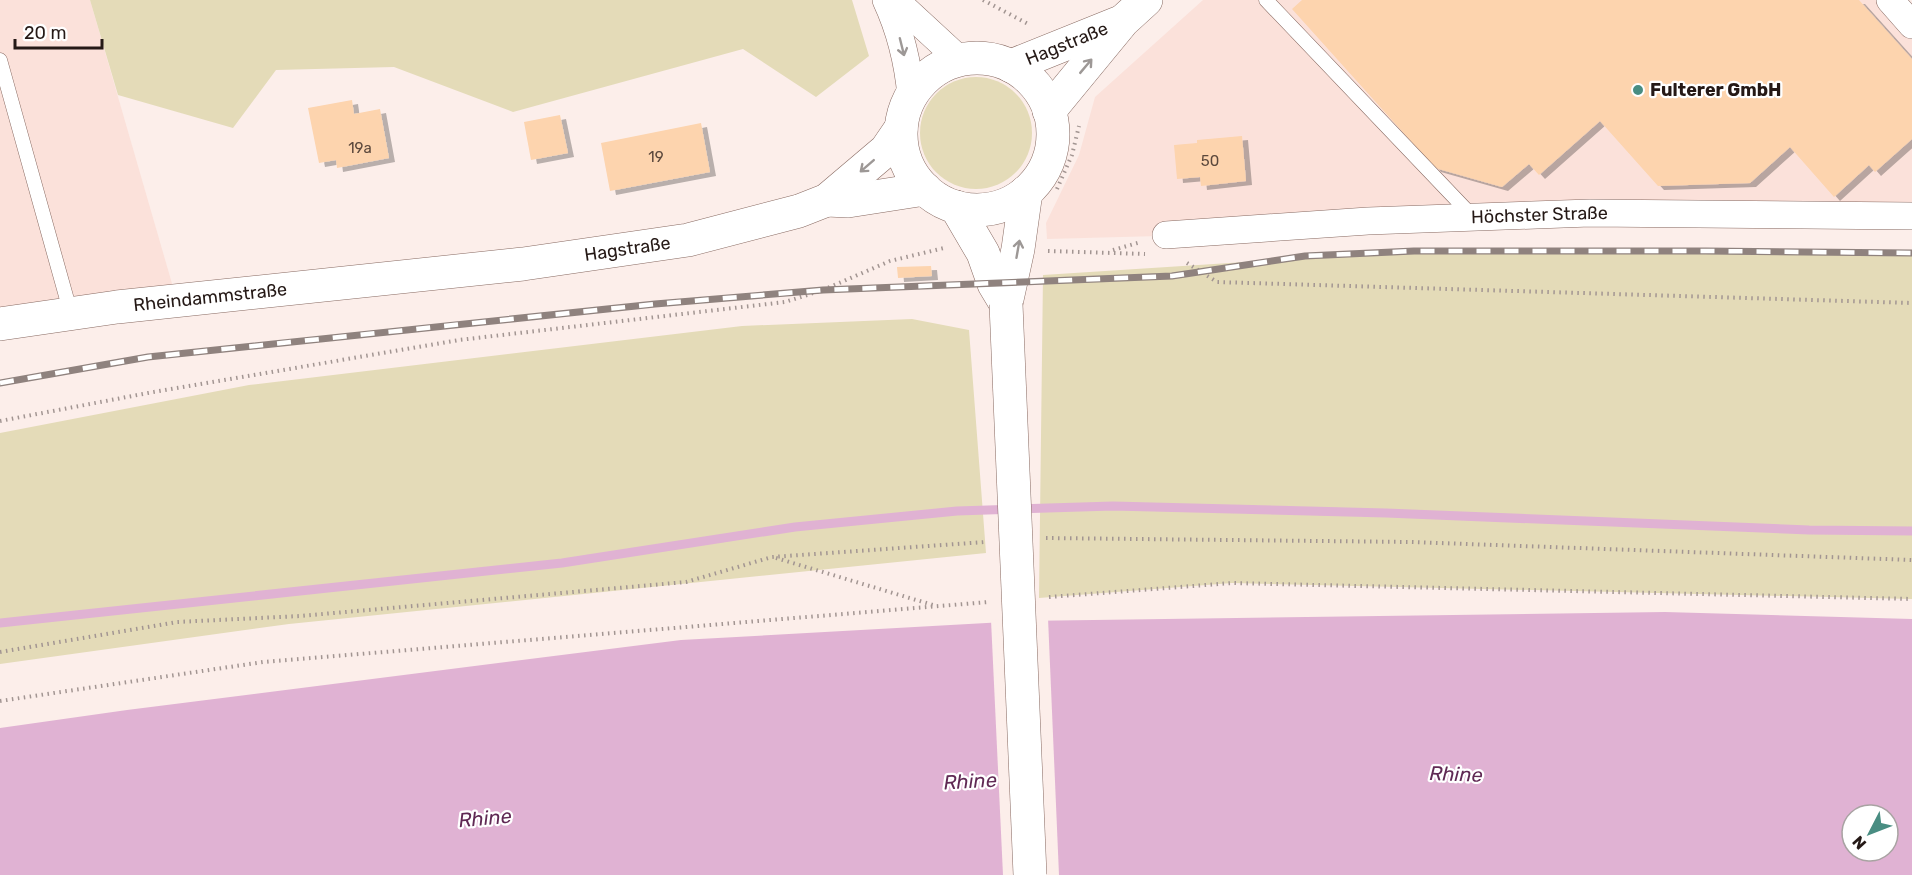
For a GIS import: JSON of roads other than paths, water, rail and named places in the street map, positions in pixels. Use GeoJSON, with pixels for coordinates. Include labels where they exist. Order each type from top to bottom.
{"type":"FeatureCollection","features":[{"type":"Feature","properties":{"kind":"main road","name":"Hagstraße"},"geometry":{"type":"LineString","coordinates":[[1011,66],[1134,11]]}},
{"type":"Feature","properties":{"kind":"main road","name":"Hagstraße"},"geometry":{"type":"LineString","coordinates":[[1065,115],[1027,77],[1011,66],[986,59],[960,60],[941,67],[924,79],[911,96],[904,112],[901,128],[903,151],[911,171],[925,189],[939,200],[956,207],[980,210],[1040,194],[1041,176],[1050,155],[1053,133],[1065,115],[1134,11]]}},
{"type":"Feature","properties":{"kind":"main road","name":"Hagstraße"},"geometry":{"type":"LineString","coordinates":[[421,275],[580,257],[688,240],[799,211],[827,200],[886,150],[901,128]]}},
{"type":"Feature","properties":{"kind":"main road","name":"Hagstraße"},"geometry":{"type":"LineString","coordinates":[[827,200],[848,201],[925,189]]}},
{"type":"Feature","properties":{"kind":"main road"},"geometry":{"type":"LineString","coordinates":[[1030,875],[1006,304],[1018,249],[1040,194]]}},
{"type":"Feature","properties":{"kind":"main road"},"geometry":{"type":"LineString","coordinates":[[956,207],[983,253],[994,284],[1006,304]]}},
{"type":"Feature","properties":{"kind":"main road","name":"Rheindammstraße"},"geometry":{"type":"LineString","coordinates":[[0,324],[139,304],[421,275]]}},
{"type":"Feature","properties":{"kind":"street","name":"Hagstraße"},"geometry":{"type":"LineString","coordinates":[[886,0],[895,19],[909,74],[911,96]]}},
{"type":"Feature","properties":{"kind":"street"},"geometry":{"type":"LineString","coordinates":[[895,0],[960,60]]}},
{"type":"Feature","properties":{"kind":"street"},"geometry":{"type":"LineString","coordinates":[[1890,0],[1912,25]]}},
{"type":"Feature","properties":{"kind":"street","name":"Höchster Straße"},"geometry":{"type":"LineString","coordinates":[[1160,245],[1368,221],[1590,213],[1912,216]]}},
{"type":"Feature","properties":{"kind":"lane"},"geometry":{"type":"LineString","coordinates":[[1266,0],[1473,218]]}},
{"type":"Feature","properties":{"kind":"lane"},"geometry":{"type":"LineString","coordinates":[[0,60],[71,314]]}},
{"type":"Feature","properties":{"kind":"water","name":"Rhine"},"geometry":{"type":"Polygon","coordinates":[[[1665,612],[1912,619],[1912,875],[0,875],[0,728],[681,640],[1022,621],[1665,612]]]}},
{"type":"Feature","properties":{"kind":"waterway"},"geometry":{"type":"LineString","coordinates":[[0,623],[562,563],[795,527],[957,511],[1113,506],[1386,513],[1809,530],[1912,531]]}},
{"type":"Feature","properties":{"kind":"railway"},"geometry":{"type":"LineString","coordinates":[[0,383],[148,357],[655,304],[823,290],[1172,276],[1305,256],[1414,251],[1912,253]]}},
{"type":"Feature","properties":{"kind":"place","name":"Fulterer GmbH"},"geometry":{"type":"Point","coordinates":[1638,90]}}]}
